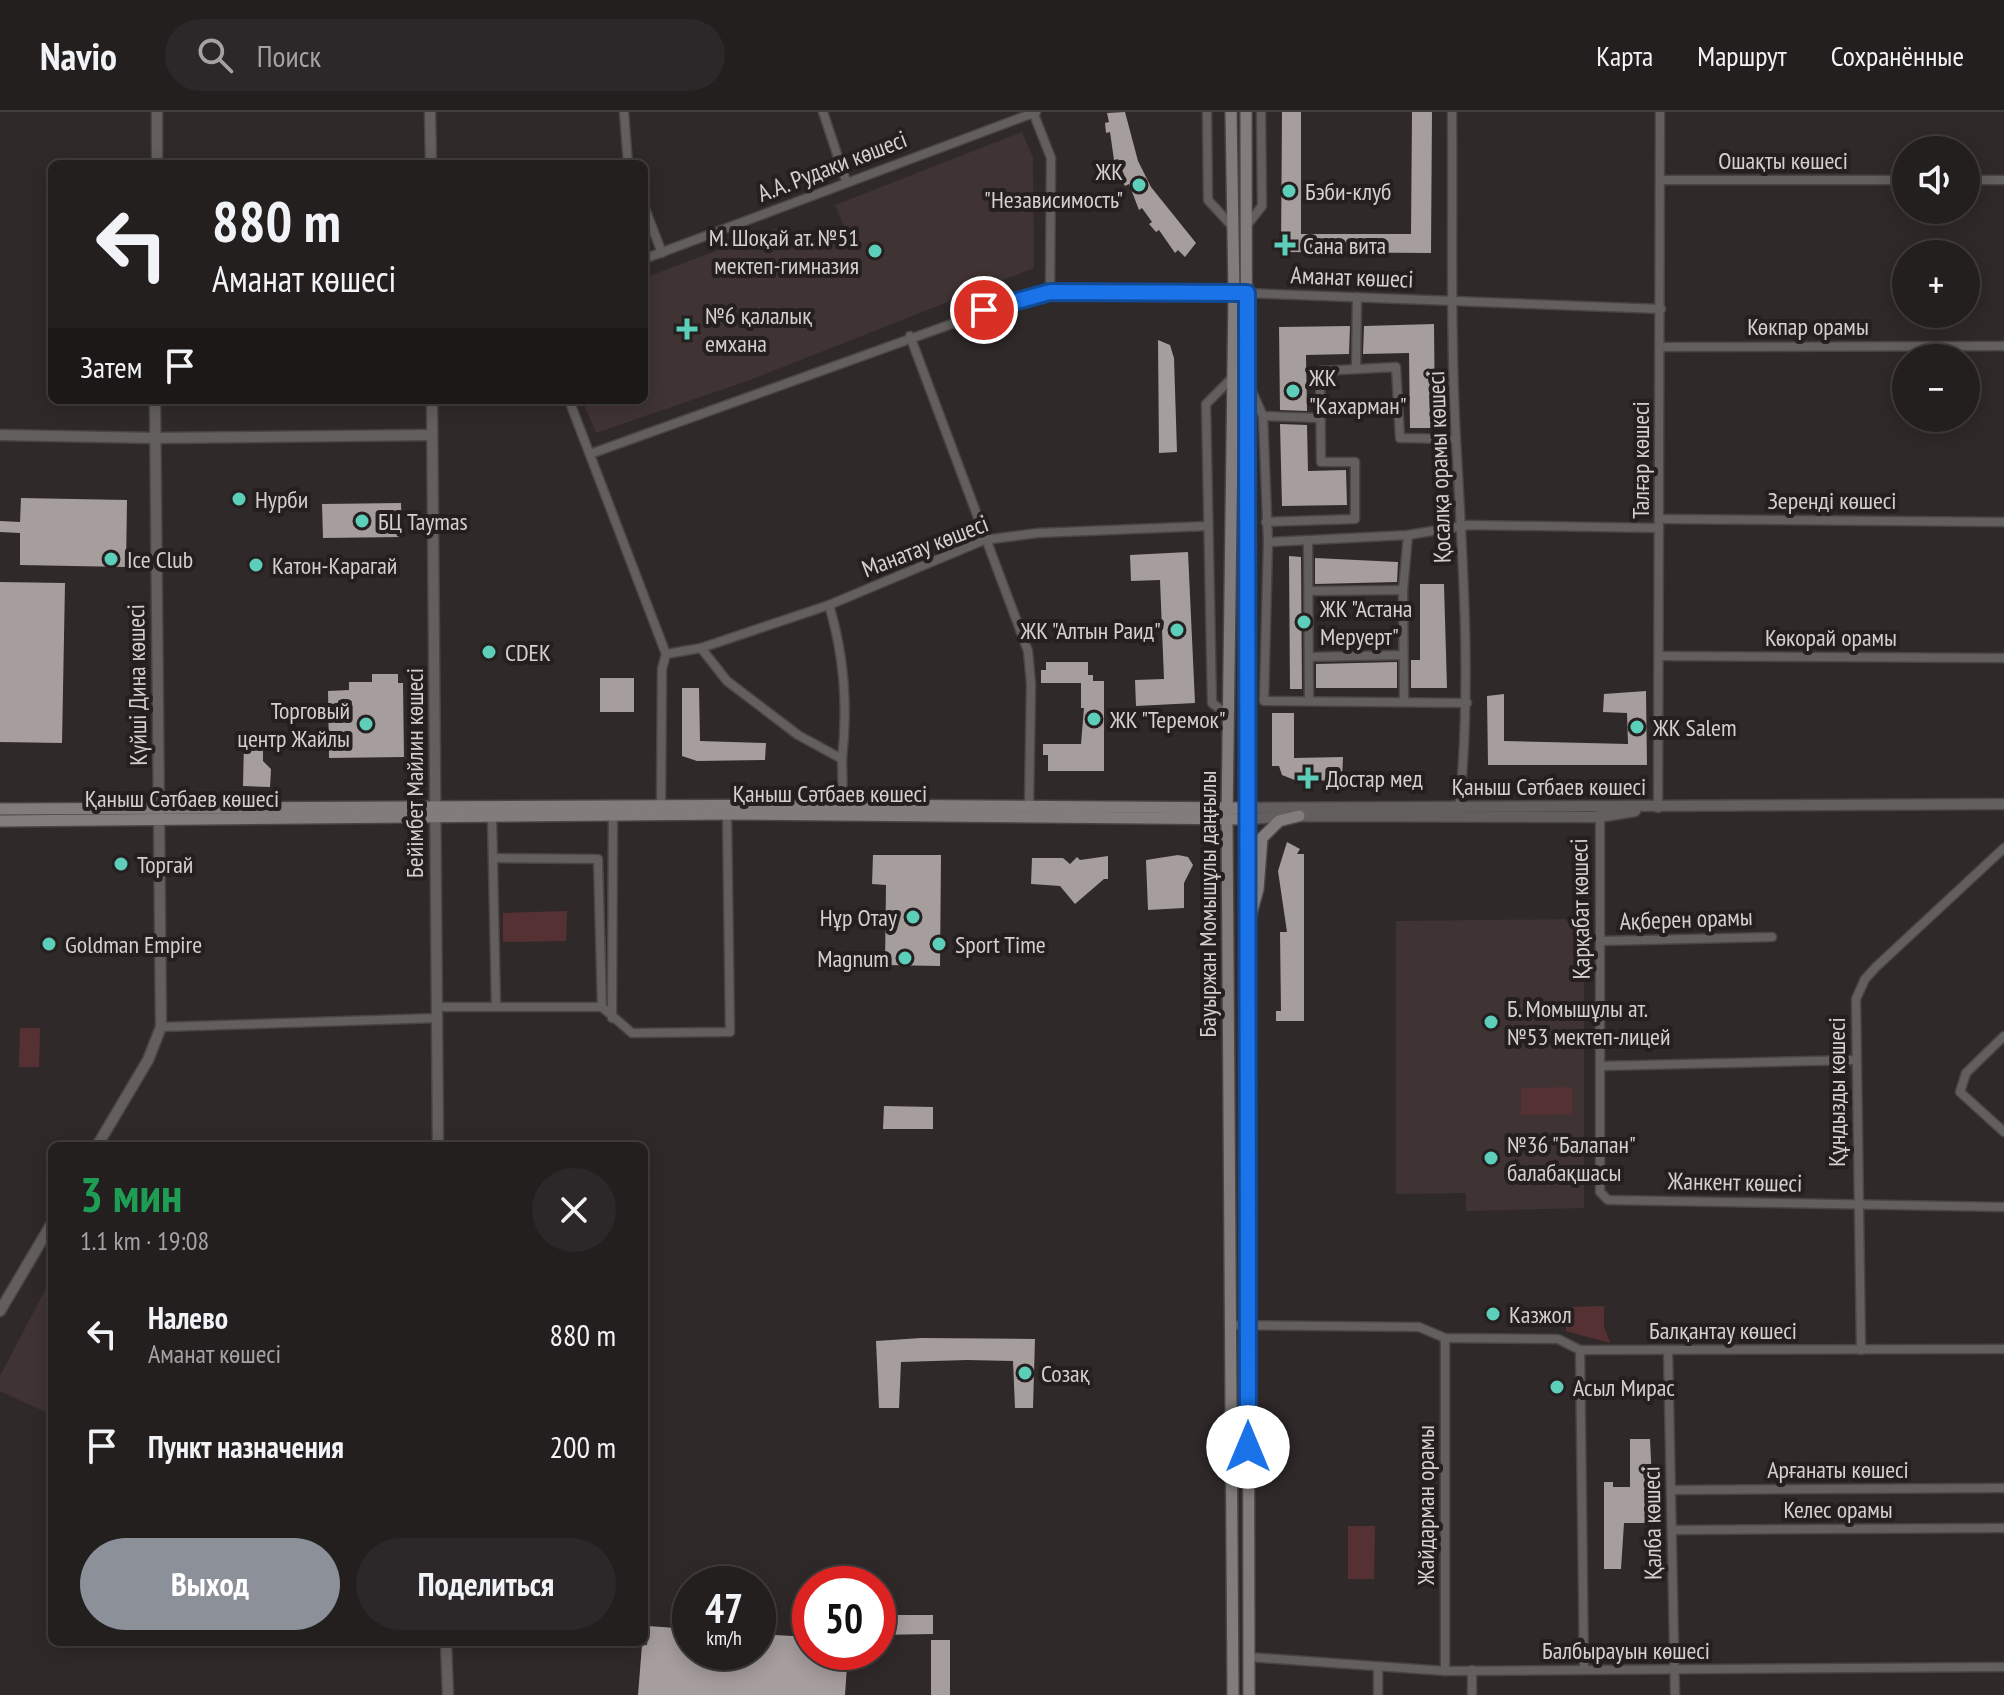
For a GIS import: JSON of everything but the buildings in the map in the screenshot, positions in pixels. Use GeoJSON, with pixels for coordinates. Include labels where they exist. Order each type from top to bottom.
{"type":"FeatureCollection","features":[{"type":"Feature","properties":{"kind":"main road","name":"Бауыржан Момышұлы даңғылы"},"geometry":{"type":"LineString","coordinates":[[1231,112],[1232,226],[1241,293],[1247,381],[1245,814],[1249,1695]]}},
{"type":"Feature","properties":{"kind":"main road","name":"Бауыржан Момышұлы даңғылы"},"geometry":{"type":"LineString","coordinates":[[1233,1695],[1233,1325],[1227,814],[1233,377],[1247,225],[1246,112]]}},
{"type":"Feature","properties":{"kind":"main road","name":"Қаныш Сәтбаев көшесі"},"geometry":{"type":"LineString","coordinates":[[434,813],[492,818],[613,812],[661,806],[843,811],[1245,814]]}},
{"type":"Feature","properties":{"kind":"main road","name":"Қаныш Сәтбаев көшесі"},"geometry":{"type":"LineString","coordinates":[[0,821],[159,815],[727,814],[1029,806],[1227,814]]}},
{"type":"Feature","properties":{"kind":"main road","name":"Қаныш Сәтбаев көшесі"},"geometry":{"type":"LineString","coordinates":[[0,809],[159,815]]}},
{"type":"Feature","properties":{"kind":"main road"},"geometry":{"type":"LineString","coordinates":[[1246,934],[1258,889],[1262,838],[1279,821],[1299,816]]}},
{"type":"Feature","properties":{"kind":"street"},"geometry":{"type":"LineString","coordinates":[[157,112],[157,160]]}},
{"type":"Feature","properties":{"kind":"street"},"geometry":{"type":"LineString","coordinates":[[430,112],[431,160]]}},
{"type":"Feature","properties":{"kind":"street"},"geometry":{"type":"LineString","coordinates":[[624,112],[628,160]]}},
{"type":"Feature","properties":{"kind":"street"},"geometry":{"type":"LineString","coordinates":[[823,112],[846,181]]}},
{"type":"Feature","properties":{"kind":"street"},"geometry":{"type":"LineString","coordinates":[[1034,112],[1051,158],[1050,292]]}},
{"type":"Feature","properties":{"kind":"street","name":"А.А. Рудаки көшесі"},"geometry":{"type":"LineString","coordinates":[[648,258],[1034,112]]}},
{"type":"Feature","properties":{"kind":"street"},"geometry":{"type":"LineString","coordinates":[[1207,112],[1208,200],[1232,226]]}},
{"type":"Feature","properties":{"kind":"street"},"geometry":{"type":"LineString","coordinates":[[1247,225],[1262,206],[1261,112]]}},
{"type":"Feature","properties":{"kind":"street","name":"Қосалқа орамы көшесі"},"geometry":{"type":"LineString","coordinates":[[1452,112],[1456,439],[1463,526],[1467,703],[1459,814]]}},
{"type":"Feature","properties":{"kind":"street","name":"Талғар көшесі"},"geometry":{"type":"LineString","coordinates":[[1658,808],[1660,112]]}},
{"type":"Feature","properties":{"kind":"street"},"geometry":{"type":"LineString","coordinates":[[431,148],[436,160]]}},
{"type":"Feature","properties":{"kind":"street","name":"Ошақты көшесі"},"geometry":{"type":"LineString","coordinates":[[1660,180],[1892,180]]}},
{"type":"Feature","properties":{"kind":"street"},"geometry":{"type":"LineString","coordinates":[[1980,180],[2004,180]]}},
{"type":"Feature","properties":{"kind":"street"},"geometry":{"type":"LineString","coordinates":[[648,216],[662,253]]}},
{"type":"Feature","properties":{"kind":"street","name":"Аманат көшесі"},"geometry":{"type":"LineString","coordinates":[[590,454],[1012,299],[1050,292],[1241,293],[1661,309]]}},
{"type":"Feature","properties":{"kind":"street"},"geometry":{"type":"LineString","coordinates":[[1356,369],[1357,297]]}},
{"type":"Feature","properties":{"kind":"street"},"geometry":{"type":"LineString","coordinates":[[910,336],[1028,651],[1031,684],[1029,806]]}},
{"type":"Feature","properties":{"kind":"street","name":"Көкпар орамы"},"geometry":{"type":"LineString","coordinates":[[1660,347],[2004,346]]}},
{"type":"Feature","properties":{"kind":"street"},"geometry":{"type":"LineString","coordinates":[[1266,522],[1355,519],[1355,462],[1321,462],[1320,371],[1396,367],[1400,438],[1456,439]]}},
{"type":"Feature","properties":{"kind":"street"},"geometry":{"type":"LineString","coordinates":[[1228,715],[1212,703],[1206,404],[1233,377]]}},
{"type":"Feature","properties":{"kind":"street"},"geometry":{"type":"LineString","coordinates":[[1247,381],[1263,416],[1268,542],[1264,701],[1467,703]]}},
{"type":"Feature","properties":{"kind":"street","name":"Күйші Дина көшесі"},"geometry":{"type":"LineString","coordinates":[[99,1142],[148,1060],[161,1027],[155,404]]}},
{"type":"Feature","properties":{"kind":"street","name":"Бейімбет Майлин көшесі"},"geometry":{"type":"LineString","coordinates":[[432,404],[438,1142]]}},
{"type":"Feature","properties":{"kind":"street"},"geometry":{"type":"LineString","coordinates":[[571,404],[666,654],[662,669],[661,806]]}},
{"type":"Feature","properties":{"kind":"street"},"geometry":{"type":"LineString","coordinates":[[1263,416],[1320,418]]}},
{"type":"Feature","properties":{"kind":"street"},"geometry":{"type":"LineString","coordinates":[[0,435],[155,438],[432,435]]}},
{"type":"Feature","properties":{"kind":"street","name":"Зеренді көшесі"},"geometry":{"type":"LineString","coordinates":[[1268,542],[1408,535],[1463,526],[2004,522]]}},
{"type":"Feature","properties":{"kind":"street","name":"Манатау көшесі"},"geometry":{"type":"LineString","coordinates":[[666,654],[701,648],[829,605],[984,540],[1038,533],[1208,526]]}},
{"type":"Feature","properties":{"kind":"street"},"geometry":{"type":"LineString","coordinates":[[1404,701],[1403,590],[1408,535]]}},
{"type":"Feature","properties":{"kind":"street"},"geometry":{"type":"LineString","coordinates":[[1308,542],[1309,701]]}},
{"type":"Feature","properties":{"kind":"street"},"geometry":{"type":"LineString","coordinates":[[1309,591],[1403,590]]}},
{"type":"Feature","properties":{"kind":"street"},"geometry":{"type":"LineString","coordinates":[[829,605],[841,643],[844,668],[843,811]]}},
{"type":"Feature","properties":{"kind":"street"},"geometry":{"type":"LineString","coordinates":[[1246,632],[1266,632]]}},
{"type":"Feature","properties":{"kind":"street"},"geometry":{"type":"LineString","coordinates":[[701,648],[727,681],[798,735],[842,759]]}},
{"type":"Feature","properties":{"kind":"street"},"geometry":{"type":"LineString","coordinates":[[1309,657],[1403,655]]}},
{"type":"Feature","properties":{"kind":"street","name":"Көкорай орамы"},"geometry":{"type":"LineString","coordinates":[[1659,656],[2004,658]]}},
{"type":"Feature","properties":{"kind":"street","name":"Қаныш Сәтбаев көшесі"},"geometry":{"type":"LineString","coordinates":[[1245,814],[1459,814],[2004,804]]}},
{"type":"Feature","properties":{"kind":"street","name":"Қарқабат көшесі"},"geometry":{"type":"LineString","coordinates":[[1600,811],[1600,1192],[1608,1200]]}},
{"type":"Feature","properties":{"kind":"street"},"geometry":{"type":"LineString","coordinates":[[612,1018],[613,812]]}},
{"type":"Feature","properties":{"kind":"street"},"geometry":{"type":"LineString","coordinates":[[495,858],[598,859],[602,1007],[632,1033],[730,1032],[727,814]]}},
{"type":"Feature","properties":{"kind":"street","name":"Қаныш Сәтбаев көшесі"},"geometry":{"type":"LineString","coordinates":[[1245,814],[1459,814]]}},
{"type":"Feature","properties":{"kind":"street"},"geometry":{"type":"LineString","coordinates":[[492,818],[496,1007]]}},
{"type":"Feature","properties":{"kind":"street","name":"Құндызды көшесі"},"geometry":{"type":"LineString","coordinates":[[1861,1350],[1856,1205],[1856,999],[1865,979],[2004,848]]}},
{"type":"Feature","properties":{"kind":"street","name":"Ақберен орамы"},"geometry":{"type":"LineString","coordinates":[[1601,941],[1772,937]]}},
{"type":"Feature","properties":{"kind":"street"},"geometry":{"type":"LineString","coordinates":[[161,1027],[496,1007],[602,1007]]}},
{"type":"Feature","properties":{"kind":"street"},"geometry":{"type":"LineString","coordinates":[[2004,1036],[1961,1081],[1960,1092],[2004,1132]]}},
{"type":"Feature","properties":{"kind":"street"},"geometry":{"type":"LineString","coordinates":[[1601,1066],[1855,1060]]}},
{"type":"Feature","properties":{"kind":"street","name":"Жанкент көшесі"},"geometry":{"type":"LineString","coordinates":[[1608,1200],[2004,1207]]}},
{"type":"Feature","properties":{"kind":"street"},"geometry":{"type":"LineString","coordinates":[[0,1311],[48,1230]]}},
{"type":"Feature","properties":{"kind":"street","name":"Балқантау көшесі"},"geometry":{"type":"LineString","coordinates":[[1233,1325],[1419,1327],[1445,1338],[1558,1339],[1580,1350],[2004,1349]]}},
{"type":"Feature","properties":{"kind":"street","name":"Жайдарман орамы"},"geometry":{"type":"LineString","coordinates":[[1445,1338],[1445,1671]]}},
{"type":"Feature","properties":{"kind":"street"},"geometry":{"type":"LineString","coordinates":[[1580,1350],[1584,1670]]}},
{"type":"Feature","properties":{"kind":"street","name":"Қалба көшесі"},"geometry":{"type":"LineString","coordinates":[[1668,1350],[1675,1695]]}},
{"type":"Feature","properties":{"kind":"street","name":"Арғанаты көшесі"},"geometry":{"type":"LineString","coordinates":[[1672,1490],[2004,1488]]}},
{"type":"Feature","properties":{"kind":"street","name":"Келес орамы"},"geometry":{"type":"LineString","coordinates":[[1673,1530],[2004,1528]]}},
{"type":"Feature","properties":{"kind":"street"},"geometry":{"type":"LineString","coordinates":[[446,1646],[448,1695]]}},
{"type":"Feature","properties":{"kind":"street","name":"Балбырауын көшесі"},"geometry":{"type":"LineString","coordinates":[[1249,1657],[1445,1671],[2004,1667]]}},
{"type":"Feature","properties":{"kind":"street"},"geometry":{"type":"LineString","coordinates":[[1378,1667],[1378,1695]]}},
{"type":"Feature","properties":{"kind":"street"},"geometry":{"type":"LineString","coordinates":[[1472,1670],[1472,1695]]}},
{"type":"Feature","properties":{"kind":"shaded area","name":"М. Шоқай ат. №51 мектеп-гимназия"},"geometry":{"type":"Polygon","coordinates":[[[1022,132],[1033,158],[1034,268],[750,380],[596,433],[584,404],[648,404],[648,276],[782,226],[791,245],[844,226],[835,205],[1022,132]]]}},
{"type":"Feature","properties":{"kind":"shaded area"},"geometry":{"type":"Polygon","coordinates":[[[567,911],[566,941],[503,942],[503,913],[567,911]]]}},
{"type":"Feature","properties":{"kind":"shaded area","name":"Б. Момышұлы ат. №53 мектеп-лицей"},"geometry":{"type":"Polygon","coordinates":[[[1584,919],[1584,1208],[1466,1211],[1466,1193],[1396,1194],[1396,921],[1584,919]]]}},
{"type":"Feature","properties":{"kind":"shaded area"},"geometry":{"type":"Polygon","coordinates":[[[20,1028],[40,1028],[39,1067],[19,1067],[20,1028]]]}},
{"type":"Feature","properties":{"kind":"shaded area"},"geometry":{"type":"Polygon","coordinates":[[[1572,1087],[1572,1114],[1521,1115],[1521,1088],[1572,1087]]]}},
{"type":"Feature","properties":{"kind":"shaded area"},"geometry":{"type":"Polygon","coordinates":[[[48,1285],[48,1413],[0,1391],[0,1376],[48,1285]]]}},
{"type":"Feature","properties":{"kind":"shaded area"},"geometry":{"type":"Polygon","coordinates":[[[1604,1306],[1604,1327],[1610,1343],[1566,1331],[1566,1307],[1604,1306]]]}},
{"type":"Feature","properties":{"kind":"shaded area"},"geometry":{"type":"Polygon","coordinates":[[[1348,1526],[1375,1526],[1374,1579],[1348,1579],[1348,1526]]]}},
{"type":"Feature","properties":{"kind":"place","name":"ЖК \"Независимость\""},"geometry":{"type":"Point","coordinates":[1139,185]}},
{"type":"Feature","properties":{"kind":"place","name":"Бэби-клуб"},"geometry":{"type":"Point","coordinates":[1289,191]}},
{"type":"Feature","properties":{"kind":"place","name":"Сана вита"},"geometry":{"type":"Point","coordinates":[1285,245]}},
{"type":"Feature","properties":{"kind":"place","name":"М. Шоқай ат. №51 мектеп-гимназия"},"geometry":{"type":"Point","coordinates":[875,251]}},
{"type":"Feature","properties":{"kind":"place","name":"№6 қалалық емхана"},"geometry":{"type":"Point","coordinates":[687,329]}},
{"type":"Feature","properties":{"kind":"place","name":"ЖК \"Кахарман\""},"geometry":{"type":"Point","coordinates":[1293,391]}},
{"type":"Feature","properties":{"kind":"place","name":"Нурби"},"geometry":{"type":"Point","coordinates":[239,499]}},
{"type":"Feature","properties":{"kind":"place","name":"БЦ Taymas"},"geometry":{"type":"Point","coordinates":[362,521]}},
{"type":"Feature","properties":{"kind":"place","name":"Ice Club"},"geometry":{"type":"Point","coordinates":[111,559]}},
{"type":"Feature","properties":{"kind":"place","name":"Катон-Карагай"},"geometry":{"type":"Point","coordinates":[256,565]}},
{"type":"Feature","properties":{"kind":"place","name":"ЖК \"Астана Меруерт\""},"geometry":{"type":"Point","coordinates":[1304,622]}},
{"type":"Feature","properties":{"kind":"place","name":"ЖК \"Алтын Раид\""},"geometry":{"type":"Point","coordinates":[1177,630]}},
{"type":"Feature","properties":{"kind":"place","name":"CDEK"},"geometry":{"type":"Point","coordinates":[489,652]}},
{"type":"Feature","properties":{"kind":"place","name":"ЖК \"Теремок\""},"geometry":{"type":"Point","coordinates":[1094,719]}},
{"type":"Feature","properties":{"kind":"place","name":"Торговый центр Жайлы"},"geometry":{"type":"Point","coordinates":[366,724]}},
{"type":"Feature","properties":{"kind":"place","name":"ЖК Salem"},"geometry":{"type":"Point","coordinates":[1637,727]}},
{"type":"Feature","properties":{"kind":"place","name":"Достар мед"},"geometry":{"type":"Point","coordinates":[1308,778]}},
{"type":"Feature","properties":{"kind":"place","name":"Торгай"},"geometry":{"type":"Point","coordinates":[121,864]}},
{"type":"Feature","properties":{"kind":"place","name":"Нұр Отау"},"geometry":{"type":"Point","coordinates":[913,917]}},
{"type":"Feature","properties":{"kind":"place","name":"Goldman Empire"},"geometry":{"type":"Point","coordinates":[49,944]}},
{"type":"Feature","properties":{"kind":"place","name":"Sport Time"},"geometry":{"type":"Point","coordinates":[939,944]}},
{"type":"Feature","properties":{"kind":"place","name":"Magnum"},"geometry":{"type":"Point","coordinates":[905,958]}},
{"type":"Feature","properties":{"kind":"place","name":"Б. Момышұлы ат. №53 мектеп-лицей"},"geometry":{"type":"Point","coordinates":[1491,1022]}},
{"type":"Feature","properties":{"kind":"place","name":"№36 \"Балапан\" балабақшасы"},"geometry":{"type":"Point","coordinates":[1491,1158]}},
{"type":"Feature","properties":{"kind":"place","name":"Казжол"},"geometry":{"type":"Point","coordinates":[1493,1314]}},
{"type":"Feature","properties":{"kind":"place","name":"Созақ"},"geometry":{"type":"Point","coordinates":[1025,1373]}},
{"type":"Feature","properties":{"kind":"place","name":"Асыл Мирас"},"geometry":{"type":"Point","coordinates":[1557,1387]}},
{"type":"Feature","properties":{"kind":"route"},"geometry":{"type":"LineString","coordinates":[[984,310],[1012,299],[1050,292],[1247,293],[1245,832],[1248,1447]]}}]}
